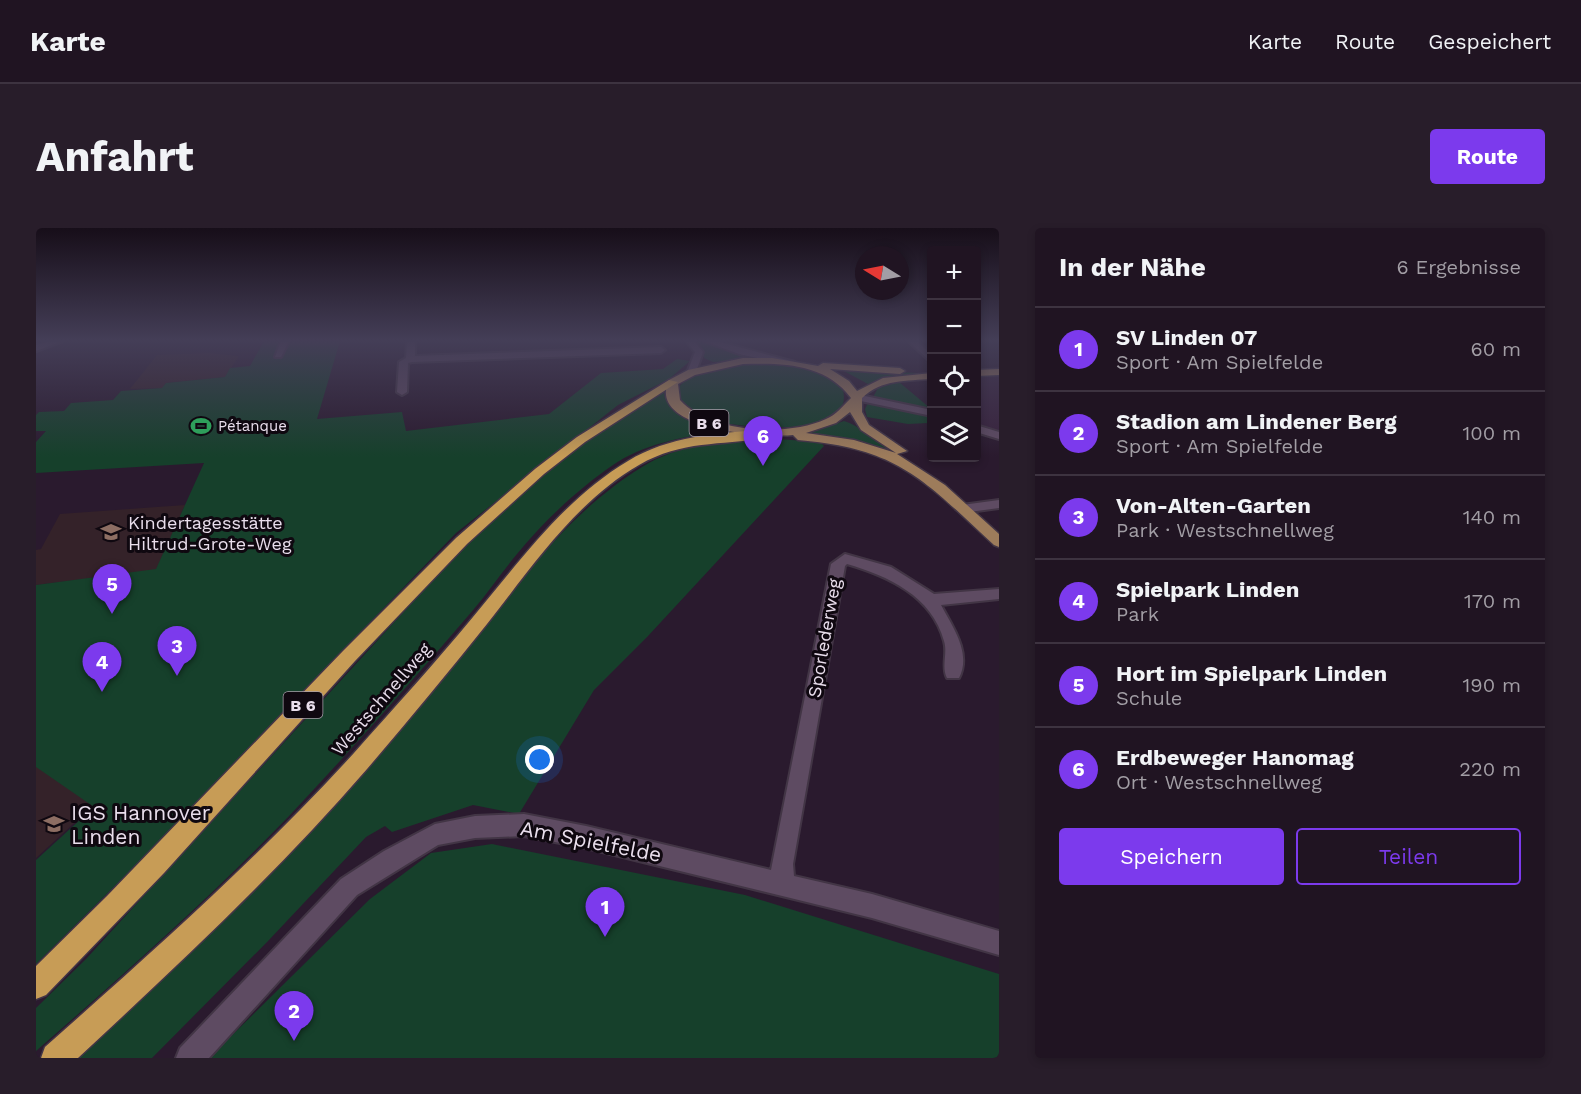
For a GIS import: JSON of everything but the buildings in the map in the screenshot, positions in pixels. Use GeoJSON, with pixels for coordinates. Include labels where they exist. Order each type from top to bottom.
{"type":"FeatureCollection","features":[{"type":"Feature","properties":{"kind":"highway","name":"B 6"},"geometry":{"type":"LineString","coordinates":[[36,985],[194,822],[426,575],[497,505],[610,419],[673,382]]}},
{"type":"Feature","properties":{"kind":"highway","name":"Westschnellweg"},"geometry":{"type":"LineString","coordinates":[[56,1058],[163,961],[332,793],[476,625],[536,549],[595,492],[634,462],[661,450],[705,439],[770,433]]}},
{"type":"Feature","properties":{"kind":"main road","name":"B 6"},"geometry":{"type":"LineString","coordinates":[[677,380],[673,382],[671,390],[673,400],[697,419],[731,428],[770,433],[822,425],[838,417],[874,384],[905,380]]}},
{"type":"Feature","properties":{"kind":"main road","name":"B 6"},"geometry":{"type":"LineString","coordinates":[[839,380],[854,391],[859,399]]}},
{"type":"Feature","properties":{"kind":"main road"},"geometry":{"type":"LineString","coordinates":[[859,399],[856,412],[865,427],[921,466],[999,542]]}},
{"type":"Feature","properties":{"kind":"main road"},"geometry":{"type":"LineString","coordinates":[[770,433],[844,442],[885,453],[913,468],[999,531]]}},
{"type":"Feature","properties":{"kind":"street"},"geometry":{"type":"LineString","coordinates":[[402,392],[403,380]]}},
{"type":"Feature","properties":{"kind":"street"},"geometry":{"type":"LineString","coordinates":[[859,399],[927,412]]}},
{"type":"Feature","properties":{"kind":"street"},"geometry":{"type":"LineString","coordinates":[[981,430],[999,436]]}},
{"type":"Feature","properties":{"kind":"street"},"geometry":{"type":"LineString","coordinates":[[967,509],[999,504]]}},
{"type":"Feature","properties":{"kind":"street","name":"Sporlederweg"},"geometry":{"type":"LineString","coordinates":[[783,883],[782,864],[838,564],[845,559],[880,567],[931,600]]}},
{"type":"Feature","properties":{"kind":"street"},"geometry":{"type":"LineString","coordinates":[[953,673],[953,642],[931,600],[999,594]]}},
{"type":"Feature","properties":{"kind":"street","name":"Am Spielfelde"},"geometry":{"type":"LineString","coordinates":[[190,1058],[349,887],[435,835],[486,826],[524,825],[585,837],[783,883],[999,943]]}},
{"type":"Feature","properties":{"kind":"shaded area"},"geometry":{"type":"Polygon","coordinates":[[[137,380],[198,380],[166,383],[163,388],[130,389],[137,380]]]}},
{"type":"Feature","properties":{"kind":"shaded area"},"geometry":{"type":"Polygon","coordinates":[[[981,380],[999,380],[999,432],[981,426],[981,380]]]}},
{"type":"Feature","properties":{"kind":"shaded area","name":"Kindertagesstätte Hiltrud-Grote-Weg"},"geometry":{"type":"Polygon","coordinates":[[[185,505],[156,570],[36,585],[36,550],[41,549],[60,514],[185,505]]]}},
{"type":"Feature","properties":{"kind":"shaded area","name":"IGS Hannover Linden"},"geometry":{"type":"Polygon","coordinates":[[[36,735],[109,791],[36,858],[36,735]]]}},
{"type":"Feature","properties":{"kind":"green space"},"geometry":{"type":"Polygon","coordinates":[[[198,380],[329,380],[317,419],[402,412],[406,431],[549,414],[592,380],[668,380],[618,405],[456,533],[145,856],[36,964],[36,860],[94,807],[36,767],[36,585],[156,569],[204,463],[36,473],[36,442],[46,431],[36,431],[36,415],[39,412],[64,411],[71,403],[113,400],[121,391],[162,388],[166,383],[198,380]]]}},
{"type":"Feature","properties":{"kind":"green space"},"geometry":{"type":"Polygon","coordinates":[[[686,380],[830,380],[843,390],[842,406],[831,417],[813,424],[766,427],[708,419],[681,403],[677,389],[686,380]]]}},
{"type":"Feature","properties":{"kind":"green space"},"geometry":{"type":"Polygon","coordinates":[[[860,380],[882,380],[880,380],[868,384],[860,380]]]}},
{"type":"Feature","properties":{"kind":"green space"},"geometry":{"type":"Polygon","coordinates":[[[899,382],[927,408],[872,399],[878,388],[899,382]]]}},
{"type":"Feature","properties":{"kind":"green space"},"geometry":{"type":"Polygon","coordinates":[[[664,391],[665,398],[688,419],[715,428],[715,432],[675,440],[637,452],[600,474],[562,506],[527,542],[474,609],[406,687],[290,815],[134,965],[36,1051],[36,1008],[86,959],[441,571],[528,486],[586,442],[664,391]]]}},
{"type":"Feature","properties":{"kind":"green space"},"geometry":{"type":"Polygon","coordinates":[[[868,403],[927,414],[927,423],[908,424],[867,417],[865,409],[868,403]]]}},
{"type":"Feature","properties":{"kind":"green space"},"geometry":{"type":"Polygon","coordinates":[[[844,421],[862,430],[891,451],[849,439],[810,433],[844,421]]]}},
{"type":"Feature","properties":{"kind":"green space"},"geometry":{"type":"Polygon","coordinates":[[[777,439],[820,442],[824,446],[648,636],[594,690],[519,814],[473,805],[392,832],[385,826],[366,837],[269,940],[152,1058],[79,1058],[212,931],[339,798],[446,675],[549,546],[578,517],[609,490],[642,467],[674,452],[707,444],[777,439]]]}},
{"type":"Feature","properties":{"kind":"green space"},"geometry":{"type":"Polygon","coordinates":[[[492,844],[745,895],[999,974],[999,1058],[209,1058],[370,899],[431,853],[492,844]]]}},
{"type":"Feature","properties":{"kind":"place","name":"Pétanque"},"geometry":{"type":"Point","coordinates":[201,426]}},
{"type":"Feature","properties":{"kind":"place","name":"Erdbeweger Hanomag"},"geometry":{"type":"Point","coordinates":[763,466]}},
{"type":"Feature","properties":{"kind":"place","name":"Kindertagesstätte Hiltrud-Grote-Weg"},"geometry":{"type":"Point","coordinates":[111,532]}},
{"type":"Feature","properties":{"kind":"place","name":"Hort im Spielpark Linden"},"geometry":{"type":"Point","coordinates":[112,614]}},
{"type":"Feature","properties":{"kind":"place","name":"Von-Alten-Garten"},"geometry":{"type":"Point","coordinates":[177,676]}},
{"type":"Feature","properties":{"kind":"place","name":"Spielpark Linden"},"geometry":{"type":"Point","coordinates":[102,692]}},
{"type":"Feature","properties":{"kind":"place","name":"IGS Hannover Linden"},"geometry":{"type":"Point","coordinates":[54,824]}},
{"type":"Feature","properties":{"kind":"place","name":"SV Linden 07"},"geometry":{"type":"Point","coordinates":[605,937]}},
{"type":"Feature","properties":{"kind":"place","name":"Stadion am Lindener Berg"},"geometry":{"type":"Point","coordinates":[294,1041]}}]}
